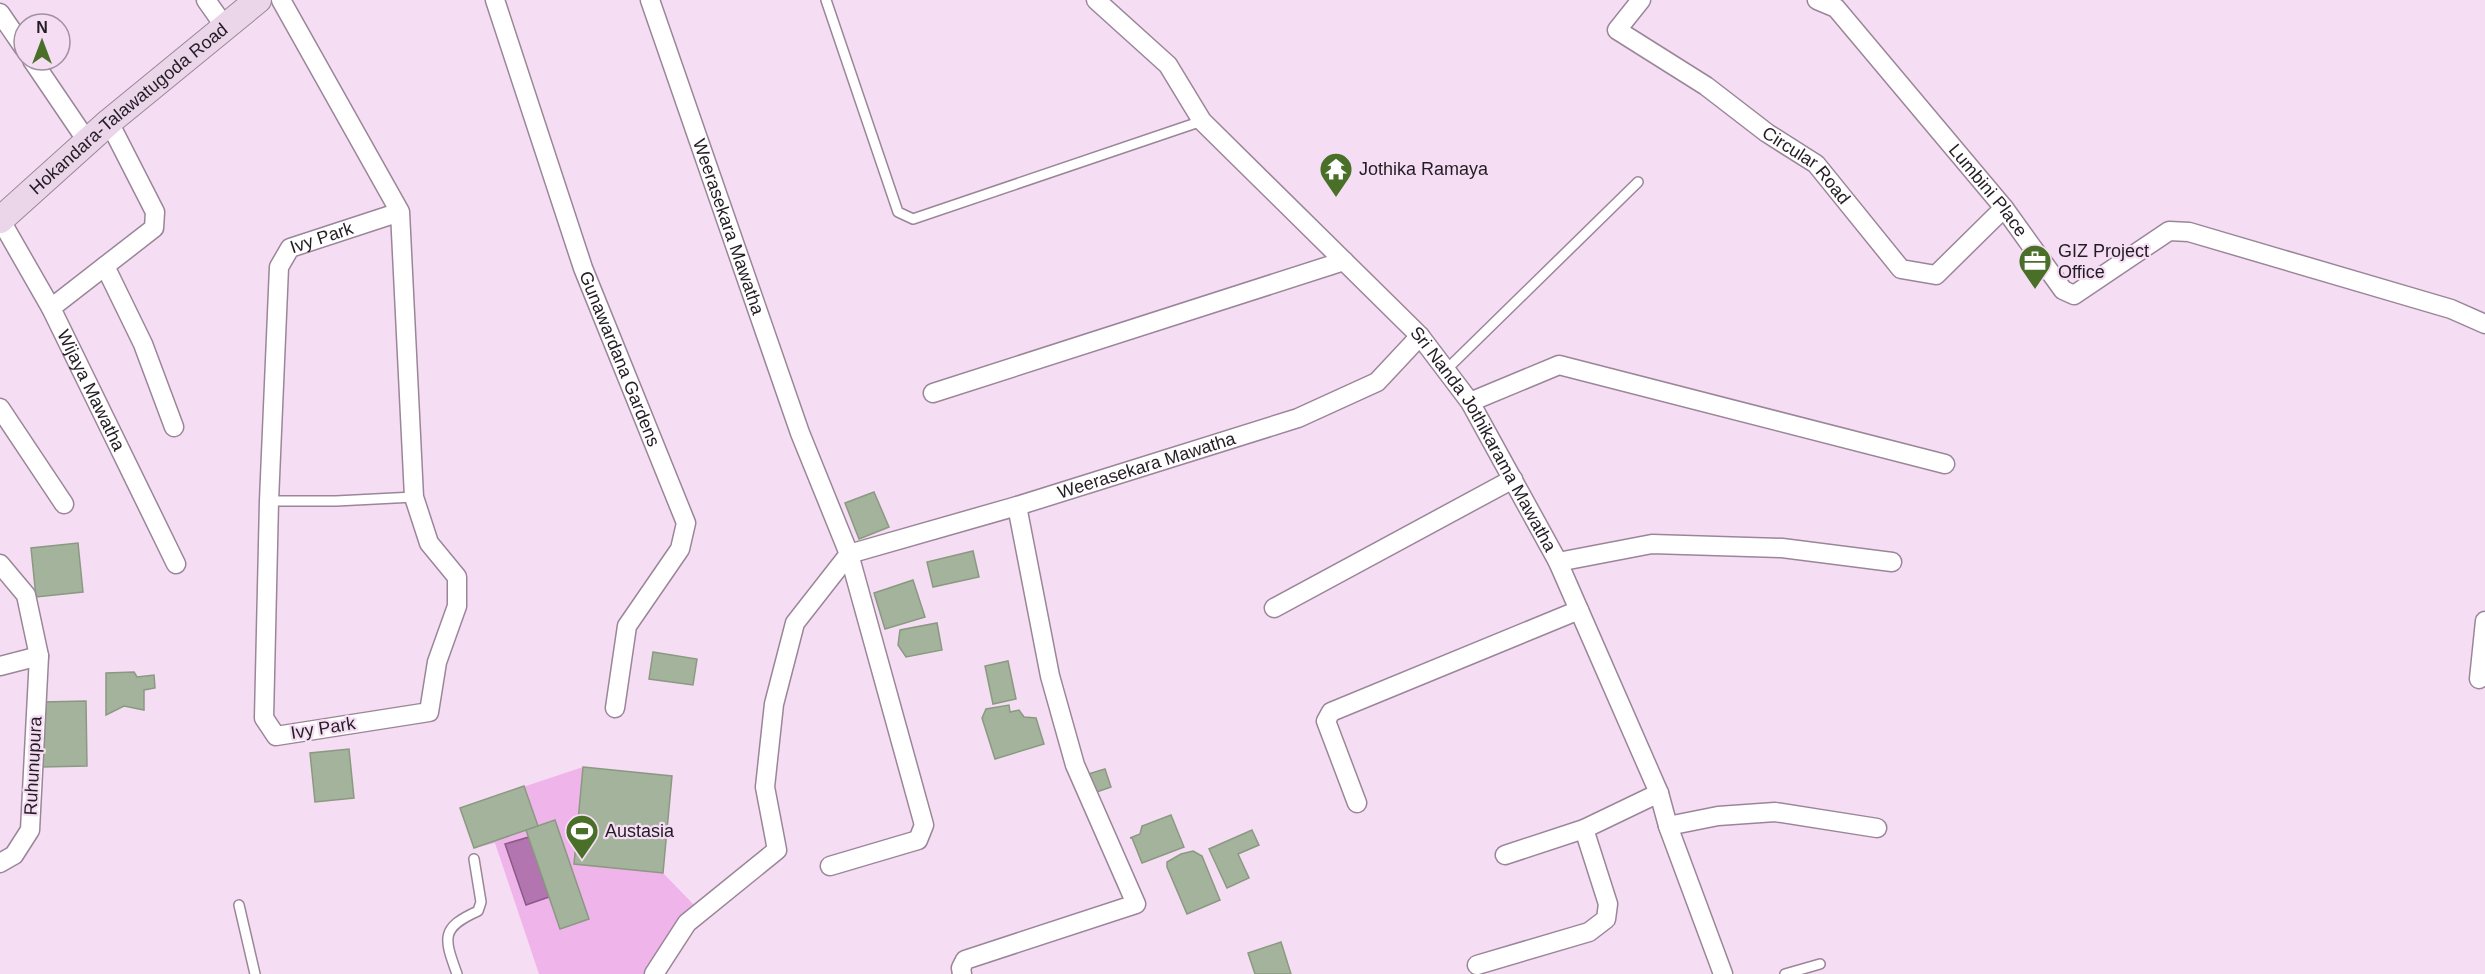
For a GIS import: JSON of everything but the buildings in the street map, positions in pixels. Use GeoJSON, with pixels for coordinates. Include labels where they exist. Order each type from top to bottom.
{"type":"FeatureCollection","features":[{"type":"Feature","properties":{"kind":"main road","name":"Hokandara-Talawatugoda Road"},"geometry":{"type":"LineString","coordinates":[[0,220],[109,122],[258,0]]}},
{"type":"Feature","properties":{"kind":"street"},"geometry":{"type":"LineString","coordinates":[[206,0],[225,27]]}},
{"type":"Feature","properties":{"kind":"street","name":"Ivy Park"},"geometry":{"type":"LineString","coordinates":[[281,0],[400,212],[414,497],[429,543],[457,577],[457,606],[437,662],[429,712],[276,736],[264,718],[269,501],[279,267],[290,248],[400,212]]}},
{"type":"Feature","properties":{"kind":"street","name":"Gunawardana Gardens"},"geometry":{"type":"LineString","coordinates":[[495,0],[583,268],[686,523],[680,549],[627,626],[615,708]]}},
{"type":"Feature","properties":{"kind":"street","name":"Weerasekara Mawatha"},"geometry":{"type":"LineString","coordinates":[[650,0],[800,433],[849,554],[924,825],[918,840],[830,866]]}},
{"type":"Feature","properties":{"kind":"street","name":"Sri Nanda Jothikarama Mawatha"},"geometry":{"type":"LineString","coordinates":[[1096,0],[1168,65],[1202,121],[1420,336],[1470,402],[1558,562],[1659,793],[1668,826],[1723,974]]}},
{"type":"Feature","properties":{"kind":"street","name":"Circular Road"},"geometry":{"type":"LineString","coordinates":[[1641,0],[1617,30],[1706,86],[1767,133],[1816,164],[1902,269],[1936,275],[2004,208]]}},
{"type":"Feature","properties":{"kind":"street","name":"Lumbini Place"},"geometry":{"type":"LineString","coordinates":[[1817,0],[1836,8],[2004,208],[2063,290],[2074,295],[2169,231],[2189,232],[2451,309],[2485,324]]}},
{"type":"Feature","properties":{"kind":"street"},"geometry":{"type":"LineString","coordinates":[[0,13],[12,30]]}},
{"type":"Feature","properties":{"kind":"street"},"geometry":{"type":"LineString","coordinates":[[40,72],[87,141]]}},
{"type":"Feature","properties":{"kind":"street"},"geometry":{"type":"LineString","coordinates":[[51,308],[154,228],[155,212],[109,122]]}},
{"type":"Feature","properties":{"kind":"street","name":"Wijaya Mawatha"},"geometry":{"type":"LineString","coordinates":[[0,220],[51,308],[176,564]]}},
{"type":"Feature","properties":{"kind":"street"},"geometry":{"type":"LineString","coordinates":[[933,393],[1344,261]]}},
{"type":"Feature","properties":{"kind":"street"},"geometry":{"type":"LineString","coordinates":[[105,266],[143,344],[174,427]]}},
{"type":"Feature","properties":{"kind":"street","name":"Weerasekara Mawatha"},"geometry":{"type":"LineString","coordinates":[[849,554],[1017,506],[1298,418],[1377,382],[1420,336]]}},
{"type":"Feature","properties":{"kind":"street"},"geometry":{"type":"LineString","coordinates":[[1470,402],[1559,365],[1946,464]]}},
{"type":"Feature","properties":{"kind":"street"},"geometry":{"type":"LineString","coordinates":[[0,408],[64,504]]}},
{"type":"Feature","properties":{"kind":"street"},"geometry":{"type":"LineString","coordinates":[[1274,608],[1513,480]]}},
{"type":"Feature","properties":{"kind":"street"},"geometry":{"type":"LineString","coordinates":[[962,974],[961,968],[965,960],[1136,904],[1075,765],[1050,676],[1017,506]]}},
{"type":"Feature","properties":{"kind":"street"},"geometry":{"type":"LineString","coordinates":[[1558,562],[1652,544],[1782,548],[1892,562]]}},
{"type":"Feature","properties":{"kind":"street"},"geometry":{"type":"LineString","coordinates":[[654,974],[687,923],[777,850],[765,787],[774,704],[795,623],[849,554]]}},
{"type":"Feature","properties":{"kind":"street","name":"Ruhunupura"},"geometry":{"type":"LineString","coordinates":[[0,564],[26,595],[39,656],[30,830],[14,855],[0,862]]}},
{"type":"Feature","properties":{"kind":"street"},"geometry":{"type":"LineString","coordinates":[[1357,803],[1326,722],[1331,712],[1579,610]]}},
{"type":"Feature","properties":{"kind":"street"},"geometry":{"type":"LineString","coordinates":[[2479,679],[2485,621]]}},
{"type":"Feature","properties":{"kind":"street"},"geometry":{"type":"LineString","coordinates":[[0,666],[39,656]]}},
{"type":"Feature","properties":{"kind":"street"},"geometry":{"type":"LineString","coordinates":[[1505,855],[1584,829],[1659,793]]}},
{"type":"Feature","properties":{"kind":"street"},"geometry":{"type":"LineString","coordinates":[[1668,826],[1718,816],[1775,812],[1877,828]]}},
{"type":"Feature","properties":{"kind":"street"},"geometry":{"type":"LineString","coordinates":[[1477,965],[1589,932],[1606,919],[1608,904],[1584,829]]}},
{"type":"Feature","properties":{"kind":"lane"},"geometry":{"type":"LineString","coordinates":[[826,0],[898,212],[913,219],[1202,121]]}},
{"type":"Feature","properties":{"kind":"lane"},"geometry":{"type":"LineString","coordinates":[[1446,370],[1638,182]]}},
{"type":"Feature","properties":{"kind":"lane"},"geometry":{"type":"LineString","coordinates":[[269,501],[336,501],[414,497]]}},
{"type":"Feature","properties":{"kind":"lane"},"geometry":{"type":"LineString","coordinates":[[457,974],[447,944],[448,932],[457,920],[478,911],[481,902],[474,859]]}},
{"type":"Feature","properties":{"kind":"lane"},"geometry":{"type":"LineString","coordinates":[[239,905],[255,974]]}},
{"type":"Feature","properties":{"kind":"lane"},"geometry":{"type":"LineString","coordinates":[[1785,974],[1820,964]]}},
{"type":"Feature","properties":{"kind":"shaded area","name":"Austasia"},"geometry":{"type":"Polygon","coordinates":[[[583,767],[672,776],[663,873],[695,906],[679,917],[644,974],[539,974],[495,843],[474,848],[460,808],[583,767]]]}},
{"type":"Feature","properties":{"kind":"shaded area"},"geometry":{"type":"Polygon","coordinates":[[[529,837],[549,897],[526,905],[505,844],[529,837]]]}},
{"type":"Feature","properties":{"kind":"place","name":"Jothika Ramaya"},"geometry":{"type":"Point","coordinates":[1336,198]}},
{"type":"Feature","properties":{"kind":"place","name":"GIZ Project Office"},"geometry":{"type":"Point","coordinates":[2035,290]}},
{"type":"Feature","properties":{"kind":"place","name":"Austasia"},"geometry":{"type":"Point","coordinates":[582,860]}}]}
